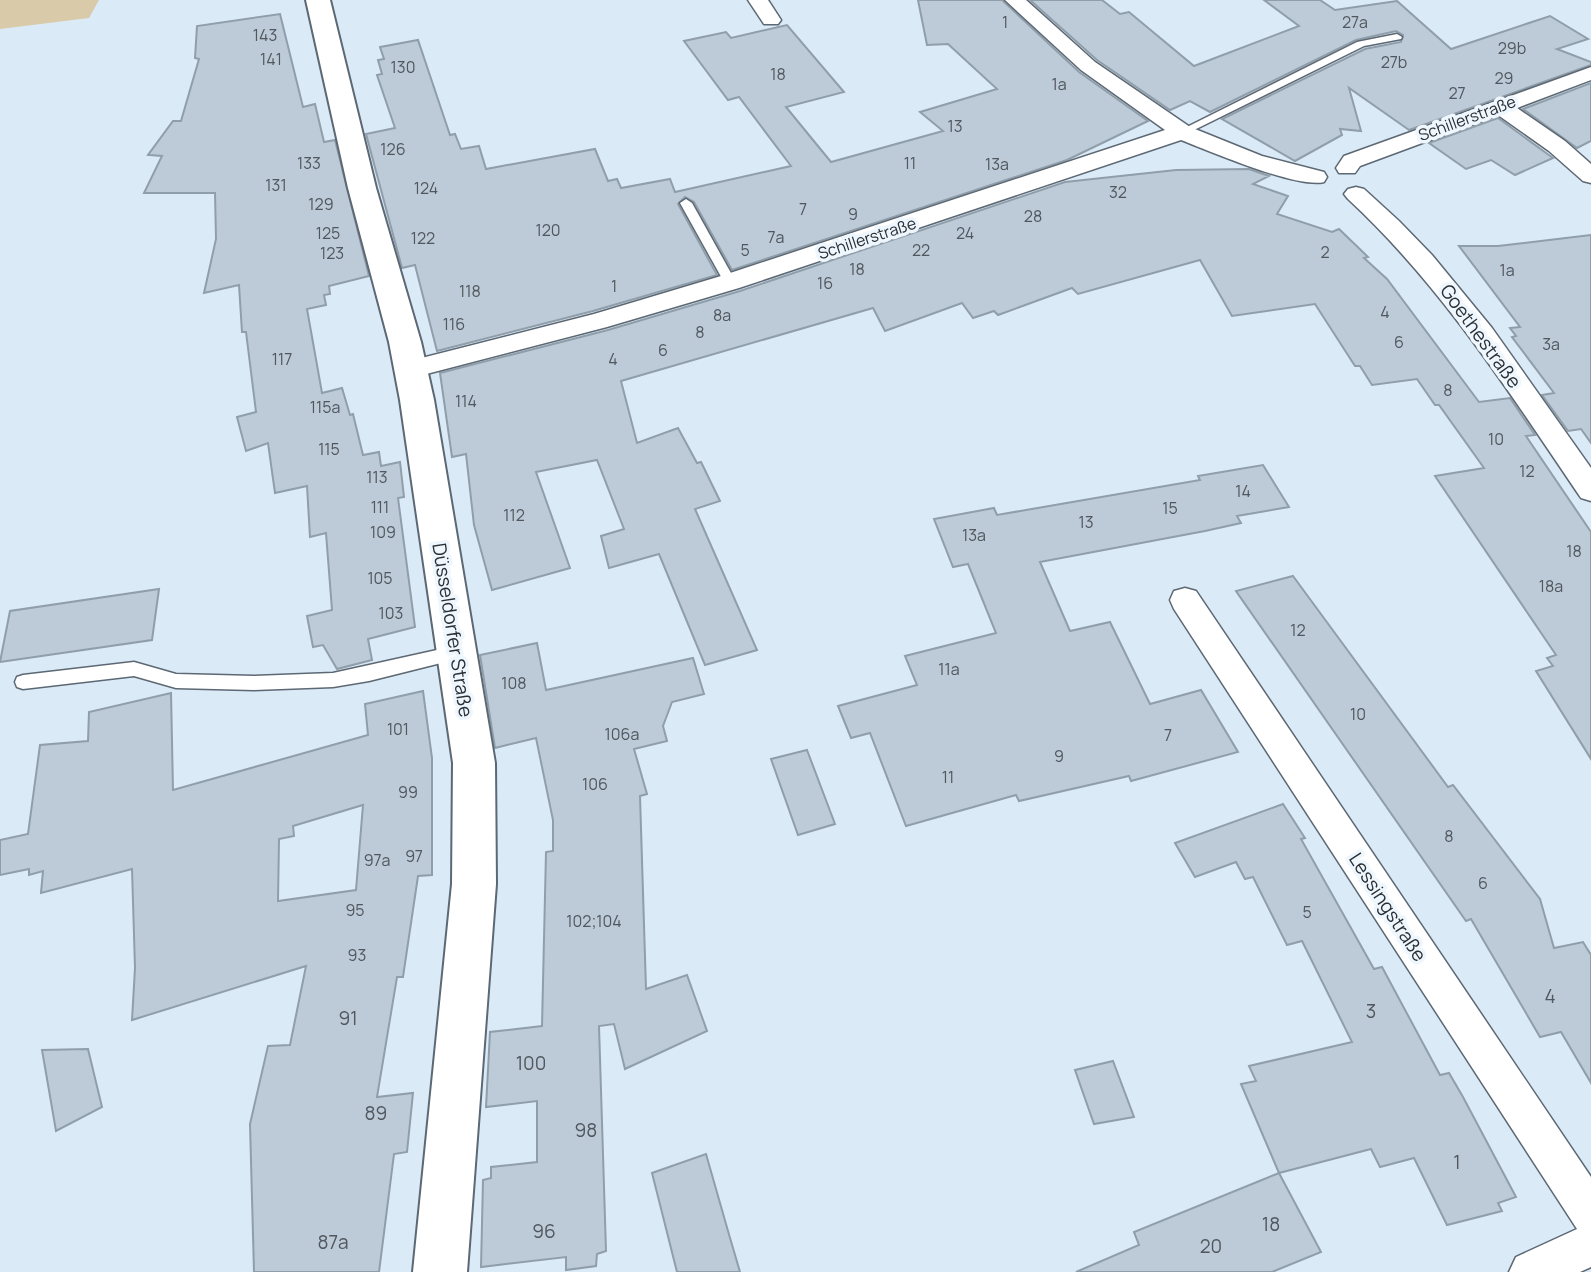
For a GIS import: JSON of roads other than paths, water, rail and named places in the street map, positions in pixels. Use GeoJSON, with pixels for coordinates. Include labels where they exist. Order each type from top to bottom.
{"type":"FeatureCollection","features":[{"type":"Feature","properties":{"kind":"street","name":"Düsseldorfer Straße"},"geometry":{"type":"LineString","coordinates":[[318,0],[362,188],[411,369],[474,763],[476,842],[463,1024],[440,1272]]}},
{"type":"Feature","properties":{"kind":"street"},"geometry":{"type":"LineString","coordinates":[[758,0],[771,20]]}},
{"type":"Feature","properties":{"kind":"street"},"geometry":{"type":"LineString","coordinates":[[1015,0],[1088,66],[1182,132],[1244,158],[1316,177],[1325,189],[1335,194],[1356,194],[1363,191],[1366,181],[1347,168]]}},
{"type":"Feature","properties":{"kind":"street","name":"Schillerstraße"},"geometry":{"type":"LineString","coordinates":[[1316,177],[1322,169],[1347,168],[1352,161],[1591,73]]}},
{"type":"Feature","properties":{"kind":"street"},"geometry":{"type":"LineString","coordinates":[[1500,106],[1557,146],[1591,176]]}},
{"type":"Feature","properties":{"kind":"street","name":"Schillerstraße"},"geometry":{"type":"LineString","coordinates":[[411,369],[574,327],[730,282],[1182,132]]}},
{"type":"Feature","properties":{"kind":"street","name":"Goethestraße"},"geometry":{"type":"LineString","coordinates":[[1356,194],[1404,238],[1456,299],[1591,490]]}},
{"type":"Feature","properties":{"kind":"street","name":"Lessingstraße"},"geometry":{"type":"LineString","coordinates":[[1185,600],[1591,1214]]}},
{"type":"Feature","properties":{"kind":"street"},"geometry":{"type":"LineString","coordinates":[[1531,1272],[1591,1245]]}},
{"type":"Feature","properties":{"kind":"lane"},"geometry":{"type":"LineString","coordinates":[[1182,132],[1361,44],[1397,37]]}},
{"type":"Feature","properties":{"kind":"lane"},"geometry":{"type":"LineString","coordinates":[[686,203],[730,282]]}},
{"type":"Feature","properties":{"kind":"lane"},"geometry":{"type":"LineString","coordinates":[[23,682],[134,669],[176,681],[254,683],[333,680],[455,653]]}}]}
